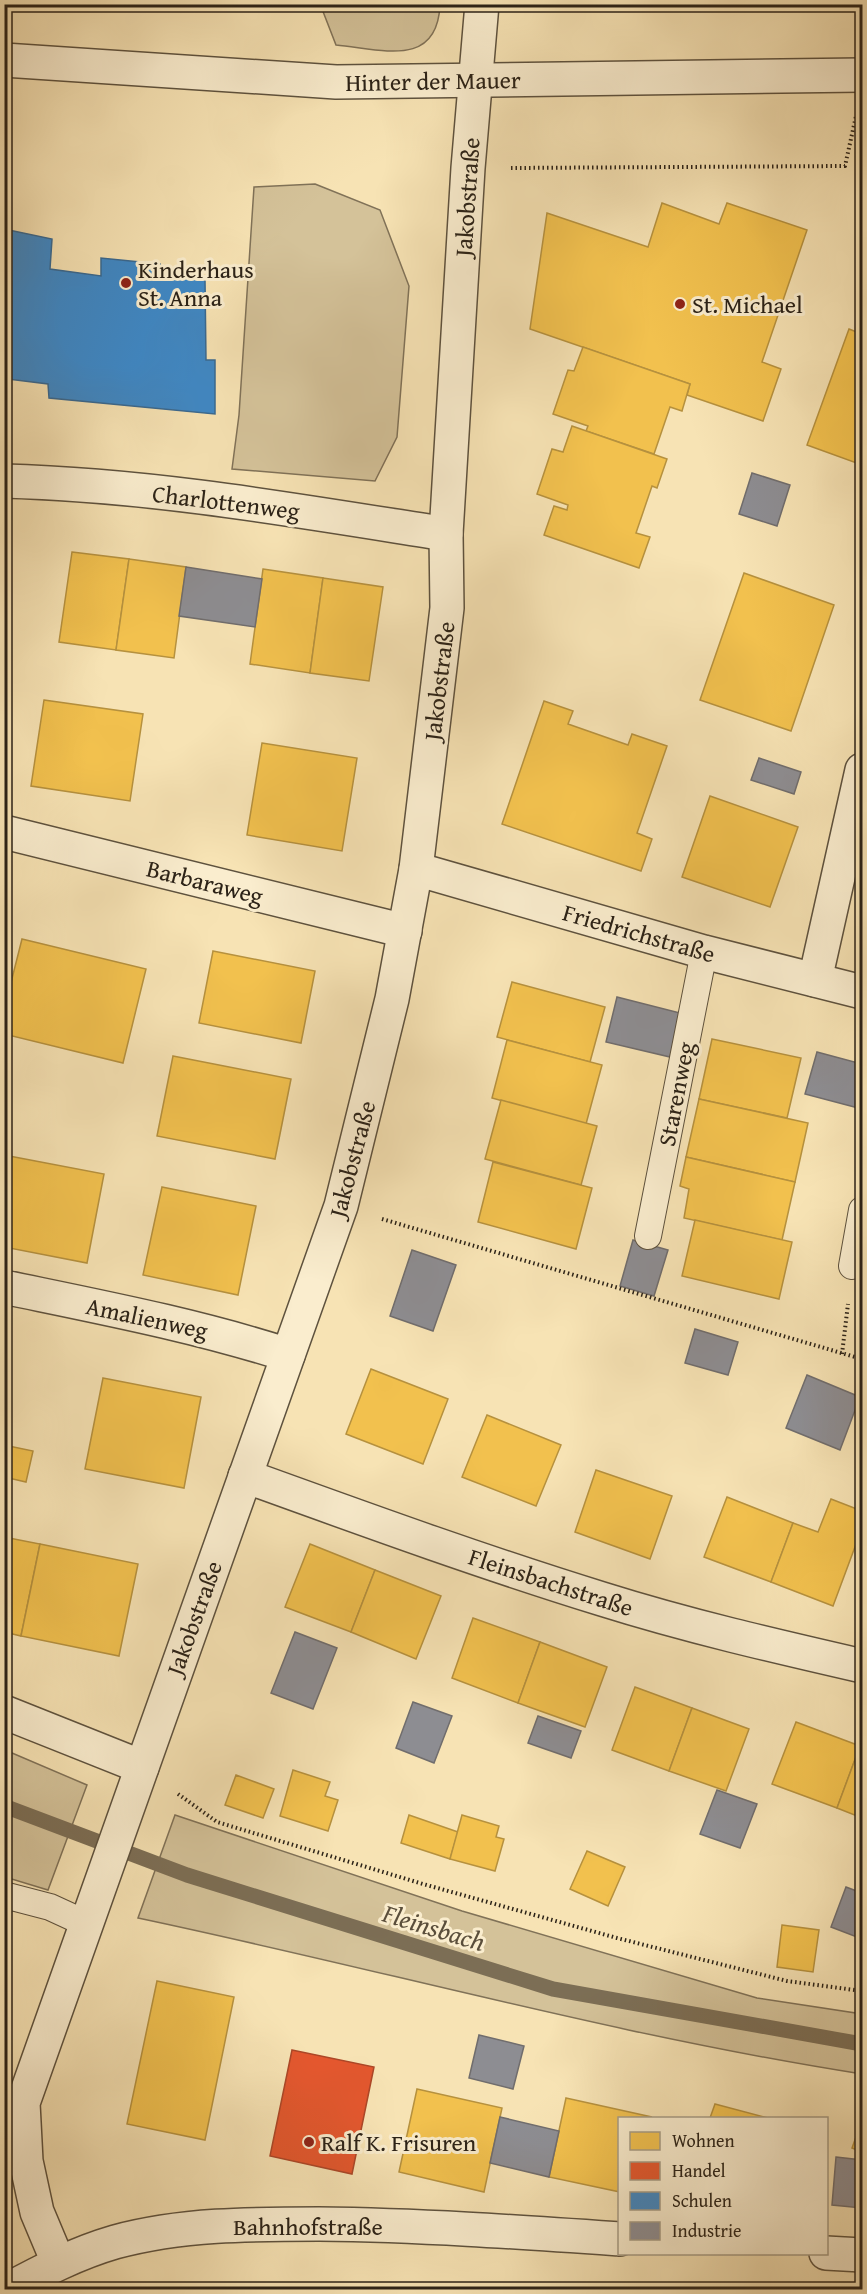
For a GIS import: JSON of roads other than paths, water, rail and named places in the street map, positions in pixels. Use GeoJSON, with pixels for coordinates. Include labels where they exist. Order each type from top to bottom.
{"type":"FeatureCollection","features":[{"type":"Feature","properties":{"kind":"street","name":"Jakobstraße"},"geometry":{"type":"LineString","coordinates":[[58,2262],[35,2202],[14,2100],[91,1911],[341,1206],[392,999],[405,931],[416,869],[447,608],[446,534],[468,168],[482,4]]}},
{"type":"Feature","properties":{"kind":"street","name":"Hinter der Mauer"},"geometry":{"type":"LineString","coordinates":[[4,60],[336,82],[862,75]]}},
{"type":"Feature","properties":{"kind":"street","name":"Charlottenweg"},"geometry":{"type":"LineString","coordinates":[[4,481],[72,484],[254,504],[446,534]]}},
{"type":"Feature","properties":{"kind":"street"},"geometry":{"type":"LineString","coordinates":[[815,981],[862,770]]}},
{"type":"Feature","properties":{"kind":"street","name":"Barbaraweg"},"geometry":{"type":"LineString","coordinates":[[4,832],[405,931]]}},
{"type":"Feature","properties":{"kind":"street","name":"Friedrichstraße"},"geometry":{"type":"LineString","coordinates":[[416,869],[704,952],[862,993]]}},
{"type":"Feature","properties":{"kind":"street","name":"Amalienweg"},"geometry":{"type":"LineString","coordinates":[[4,1287],[206,1331],[288,1355]]}},
{"type":"Feature","properties":{"kind":"street","name":"Fleinsbachstraße"},"geometry":{"type":"LineString","coordinates":[[245,1476],[420,1540],[604,1600],[722,1633],[862,1666]]}},
{"type":"Feature","properties":{"kind":"street"},"geometry":{"type":"LineString","coordinates":[[4,1712],[137,1780]]}},
{"type":"Feature","properties":{"kind":"street","name":"Bahnhofstraße"},"geometry":{"type":"LineString","coordinates":[[7,2289],[58,2262],[116,2242],[180,2230],[249,2224],[454,2228],[618,2239]]}},
{"type":"Feature","properties":{"kind":"street"},"geometry":{"type":"LineString","coordinates":[[828,2253],[862,2255]]}},
{"type":"Feature","properties":{"kind":"lane","name":"Starenweg"},"geometry":{"type":"LineString","coordinates":[[648,1236],[704,952]]}},
{"type":"Feature","properties":{"kind":"lane"},"geometry":{"type":"LineString","coordinates":[[852,1266],[862,1210]]}},
{"type":"Feature","properties":{"kind":"lane"},"geometry":{"type":"LineString","coordinates":[[4,1895],[50,1907],[91,1911]]}},
{"type":"Feature","properties":{"kind":"waterway","name":"Fleinsbach"},"geometry":{"type":"LineString","coordinates":[[4,1806],[187,1875],[553,1989],[862,2044]]}},
{"type":"Feature","properties":{"kind":"place","name":"Kinderhaus St. Anna"},"geometry":{"type":"Point","coordinates":[126,283]}},
{"type":"Feature","properties":{"kind":"place","name":"St. Michael"},"geometry":{"type":"Point","coordinates":[680,304]}},
{"type":"Feature","properties":{"kind":"place","name":"Ralf K. Frisuren"},"geometry":{"type":"Point","coordinates":[309,2142]}}]}
